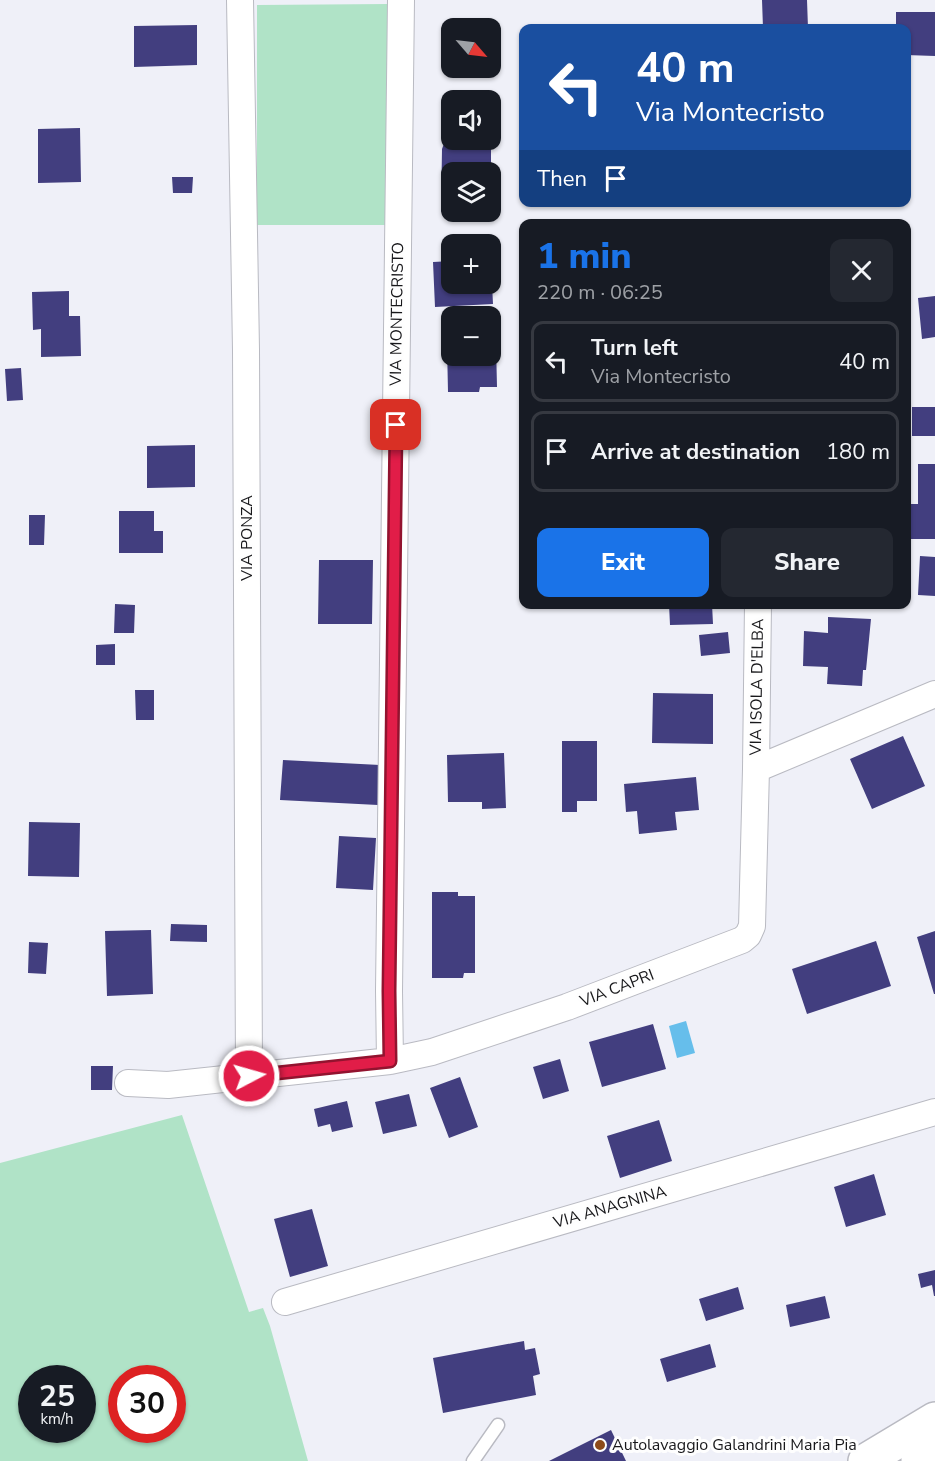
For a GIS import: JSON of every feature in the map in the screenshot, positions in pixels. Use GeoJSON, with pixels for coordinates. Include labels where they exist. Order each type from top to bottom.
{"type":"FeatureCollection","features":[{"type":"Feature","properties":{"kind":"main road"},"geometry":{"type":"LineString","coordinates":[[864,1461],[935,1419]]}},
{"type":"Feature","properties":{"kind":"main road"},"geometry":{"type":"LineString","coordinates":[[918,1461],[935,1451]]}},
{"type":"Feature","properties":{"kind":"street","name":"VIA PONZA"},"geometry":{"type":"LineString","coordinates":[[240,0],[246,350],[249,1076]]}},
{"type":"Feature","properties":{"kind":"street","name":"VIA MONTECRISTO"},"geometry":{"type":"LineString","coordinates":[[390,1061],[401,0]]}},
{"type":"Feature","properties":{"kind":"street","name":"VIA ISOLA D'ELBA"},"geometry":{"type":"LineString","coordinates":[[756,770],[758,609]]}},
{"type":"Feature","properties":{"kind":"street"},"geometry":{"type":"LineString","coordinates":[[756,770],[935,694]]}},
{"type":"Feature","properties":{"kind":"street","name":"VIA CAPRI"},"geometry":{"type":"LineString","coordinates":[[128,1083],[168,1085],[390,1061],[432,1053],[567,1007],[746,938],[752,926],[756,770]]}},
{"type":"Feature","properties":{"kind":"street","name":"VIA ANAGNINA"},"geometry":{"type":"LineString","coordinates":[[285,1302],[935,1112]]}},
{"type":"Feature","properties":{"kind":"lane"},"geometry":{"type":"LineString","coordinates":[[473,1461],[498,1425]]}},
{"type":"Feature","properties":{"kind":"green space"},"geometry":{"type":"Polygon","coordinates":[[[388,4],[388,225],[257,225],[257,5],[388,4]]]}},
{"type":"Feature","properties":{"kind":"green space"},"geometry":{"type":"Polygon","coordinates":[[[182,1115],[249,1312],[263,1308],[270,1326],[308,1461],[0,1461],[0,1163],[182,1115]]]}},
{"type":"Feature","properties":{"kind":"water"},"geometry":{"type":"Polygon","coordinates":[[[686,1021],[695,1053],[677,1058],[669,1026],[686,1021]]]}},
{"type":"Feature","properties":{"kind":"building"},"geometry":{"type":"Polygon","coordinates":[[[762,0],[807,0],[808,24],[763,24],[762,0]]]}},
{"type":"Feature","properties":{"kind":"building"},"geometry":{"type":"Polygon","coordinates":[[[896,12],[935,12],[935,56],[911,55],[911,24],[896,24],[896,12]]]}},
{"type":"Feature","properties":{"kind":"building"},"geometry":{"type":"Polygon","coordinates":[[[197,25],[197,65],[134,67],[134,26],[197,25]]]}},
{"type":"Feature","properties":{"kind":"building"},"geometry":{"type":"Polygon","coordinates":[[[80,128],[81,182],[38,183],[38,129],[80,128]]]}},
{"type":"Feature","properties":{"kind":"building"},"geometry":{"type":"Polygon","coordinates":[[[442,150],[491,150],[491,162],[442,162],[442,150]]]}},
{"type":"Feature","properties":{"kind":"building"},"geometry":{"type":"Polygon","coordinates":[[[172,177],[193,177],[192,193],[173,193],[172,177]]]}},
{"type":"Feature","properties":{"kind":"building"},"geometry":{"type":"Polygon","coordinates":[[[433,262],[441,262],[441,294],[492,294],[493,304],[435,307],[433,262]]]}},
{"type":"Feature","properties":{"kind":"building"},"geometry":{"type":"Polygon","coordinates":[[[69,291],[69,316],[80,316],[81,356],[41,357],[41,329],[33,330],[32,292],[69,291]]]}},
{"type":"Feature","properties":{"kind":"building"},"geometry":{"type":"Polygon","coordinates":[[[935,296],[935,337],[922,339],[918,298],[935,296]]]}},
{"type":"Feature","properties":{"kind":"building"},"geometry":{"type":"Polygon","coordinates":[[[447,366],[497,366],[497,387],[480,387],[479,392],[448,392],[447,366]]]}},
{"type":"Feature","properties":{"kind":"building"},"geometry":{"type":"Polygon","coordinates":[[[21,368],[23,400],[7,401],[5,369],[21,368]]]}},
{"type":"Feature","properties":{"kind":"building"},"geometry":{"type":"Polygon","coordinates":[[[912,407],[935,407],[935,436],[912,436],[912,407]]]}},
{"type":"Feature","properties":{"kind":"building"},"geometry":{"type":"Polygon","coordinates":[[[195,445],[195,487],[147,488],[147,446],[195,445]]]}},
{"type":"Feature","properties":{"kind":"building"},"geometry":{"type":"Polygon","coordinates":[[[918,464],[935,464],[935,539],[911,539],[911,504],[918,504],[918,464]]]}},
{"type":"Feature","properties":{"kind":"building"},"geometry":{"type":"Polygon","coordinates":[[[119,511],[154,511],[154,531],[163,531],[163,553],[119,553],[119,511]]]}},
{"type":"Feature","properties":{"kind":"building"},"geometry":{"type":"Polygon","coordinates":[[[29,515],[45,515],[44,545],[29,545],[29,515]]]}},
{"type":"Feature","properties":{"kind":"building"},"geometry":{"type":"Polygon","coordinates":[[[920,556],[935,557],[935,596],[918,595],[920,556]]]}},
{"type":"Feature","properties":{"kind":"building"},"geometry":{"type":"Polygon","coordinates":[[[319,560],[373,560],[372,624],[318,624],[319,560]]]}},
{"type":"Feature","properties":{"kind":"building"},"geometry":{"type":"Polygon","coordinates":[[[115,604],[135,605],[134,633],[114,633],[115,604]]]}},
{"type":"Feature","properties":{"kind":"building"},"geometry":{"type":"Polygon","coordinates":[[[669,609],[712,609],[713,624],[670,625],[669,609]]]}},
{"type":"Feature","properties":{"kind":"building"},"geometry":{"type":"Polygon","coordinates":[[[828,617],[871,619],[866,670],[863,670],[862,686],[827,684],[828,667],[803,666],[804,631],[828,633],[828,617]]]}},
{"type":"Feature","properties":{"kind":"building"},"geometry":{"type":"Polygon","coordinates":[[[728,632],[730,653],[701,656],[699,635],[728,632]]]}},
{"type":"Feature","properties":{"kind":"building"},"geometry":{"type":"Polygon","coordinates":[[[115,644],[115,665],[96,665],[96,645],[115,644]]]}},
{"type":"Feature","properties":{"kind":"building"},"geometry":{"type":"Polygon","coordinates":[[[135,690],[154,690],[154,720],[136,720],[135,690]]]}},
{"type":"Feature","properties":{"kind":"building"},"geometry":{"type":"Polygon","coordinates":[[[653,693],[713,694],[713,744],[652,743],[653,693]]]}},
{"type":"Feature","properties":{"kind":"building"},"geometry":{"type":"Polygon","coordinates":[[[903,736],[925,786],[872,809],[850,759],[903,736]]]}},
{"type":"Feature","properties":{"kind":"building"},"geometry":{"type":"Polygon","coordinates":[[[562,741],[597,741],[597,801],[577,801],[577,812],[562,812],[562,741]]]}},
{"type":"Feature","properties":{"kind":"building"},"geometry":{"type":"Polygon","coordinates":[[[504,753],[506,808],[482,809],[482,802],[448,802],[447,755],[504,753]]]}},
{"type":"Feature","properties":{"kind":"building"},"geometry":{"type":"Polygon","coordinates":[[[283,760],[380,765],[378,805],[280,800],[283,760]]]}},
{"type":"Feature","properties":{"kind":"building"},"geometry":{"type":"Polygon","coordinates":[[[696,777],[699,810],[675,812],[677,830],[639,834],[637,811],[626,812],[624,784],[696,777]]]}},
{"type":"Feature","properties":{"kind":"building"},"geometry":{"type":"Polygon","coordinates":[[[29,822],[80,823],[79,877],[28,876],[29,822]]]}},
{"type":"Feature","properties":{"kind":"building"},"geometry":{"type":"Polygon","coordinates":[[[339,836],[376,838],[373,890],[336,888],[339,836]]]}},
{"type":"Feature","properties":{"kind":"building"},"geometry":{"type":"Polygon","coordinates":[[[432,892],[458,892],[458,896],[475,896],[475,973],[464,973],[463,978],[432,978],[432,892]]]}},
{"type":"Feature","properties":{"kind":"building"},"geometry":{"type":"Polygon","coordinates":[[[171,924],[207,925],[207,942],[170,941],[171,924]]]}},
{"type":"Feature","properties":{"kind":"building"},"geometry":{"type":"Polygon","coordinates":[[[151,930],[153,994],[107,996],[105,931],[151,930]]]}},
{"type":"Feature","properties":{"kind":"building"},"geometry":{"type":"Polygon","coordinates":[[[935,931],[935,994],[934,994],[917,937],[935,931]]]}},
{"type":"Feature","properties":{"kind":"building"},"geometry":{"type":"Polygon","coordinates":[[[876,941],[891,986],[807,1014],[792,969],[876,941]]]}},
{"type":"Feature","properties":{"kind":"building"},"geometry":{"type":"Polygon","coordinates":[[[29,942],[48,943],[46,974],[28,973],[29,942]]]}},
{"type":"Feature","properties":{"kind":"building"},"geometry":{"type":"Polygon","coordinates":[[[653,1024],[666,1069],[602,1087],[589,1042],[653,1024]]]}},
{"type":"Feature","properties":{"kind":"building"},"geometry":{"type":"Polygon","coordinates":[[[560,1059],[569,1091],[543,1099],[533,1067],[560,1059]]]}},
{"type":"Feature","properties":{"kind":"building"},"geometry":{"type":"Polygon","coordinates":[[[91,1066],[113,1066],[112,1090],[91,1090],[91,1066]]]}},
{"type":"Feature","properties":{"kind":"building"},"geometry":{"type":"Polygon","coordinates":[[[460,1077],[478,1127],[449,1138],[430,1088],[460,1077]]]}},
{"type":"Feature","properties":{"kind":"building"},"geometry":{"type":"Polygon","coordinates":[[[409,1094],[417,1126],[383,1134],[375,1102],[409,1094]]]}},
{"type":"Feature","properties":{"kind":"building"},"geometry":{"type":"Polygon","coordinates":[[[347,1101],[353,1127],[332,1132],[330,1124],[318,1127],[314,1109],[347,1101]]]}},
{"type":"Feature","properties":{"kind":"building"},"geometry":{"type":"Polygon","coordinates":[[[659,1120],[672,1161],[620,1178],[607,1136],[659,1120]]]}},
{"type":"Feature","properties":{"kind":"building"},"geometry":{"type":"Polygon","coordinates":[[[874,1174],[886,1215],[846,1227],[834,1187],[874,1174]]]}},
{"type":"Feature","properties":{"kind":"building"},"geometry":{"type":"Polygon","coordinates":[[[312,1209],[328,1266],[290,1277],[274,1219],[312,1209]]]}},
{"type":"Feature","properties":{"kind":"building"},"geometry":{"type":"Polygon","coordinates":[[[935,1270],[934,1296],[932,1285],[921,1288],[918,1274],[935,1270]]]}},
{"type":"Feature","properties":{"kind":"building"},"geometry":{"type":"Polygon","coordinates":[[[738,1287],[744,1309],[706,1321],[699,1299],[738,1287]]]}},
{"type":"Feature","properties":{"kind":"building"},"geometry":{"type":"Polygon","coordinates":[[[825,1296],[830,1318],[790,1327],[786,1305],[825,1296]]]}},
{"type":"Feature","properties":{"kind":"building"},"geometry":{"type":"Polygon","coordinates":[[[524,1341],[525,1350],[535,1348],[540,1374],[533,1376],[536,1395],[443,1413],[433,1358],[524,1341]]]}},
{"type":"Feature","properties":{"kind":"building"},"geometry":{"type":"Polygon","coordinates":[[[710,1344],[716,1367],[667,1382],[660,1359],[710,1344]]]}},
{"type":"Feature","properties":{"kind":"building","name":"Autolavaggio Galandrini Maria Pia"},"geometry":{"type":"Polygon","coordinates":[[[611,1430],[626,1461],[549,1461],[611,1430]]]}},
{"type":"Feature","properties":{"kind":"place","name":"Autolavaggio Galandrini Maria Pia"},"geometry":{"type":"Point","coordinates":[600,1445]}},
{"type":"Feature","properties":{"kind":"route"},"geometry":{"type":"LineString","coordinates":[[249,1076],[390,1061],[396,425]]}}]}
